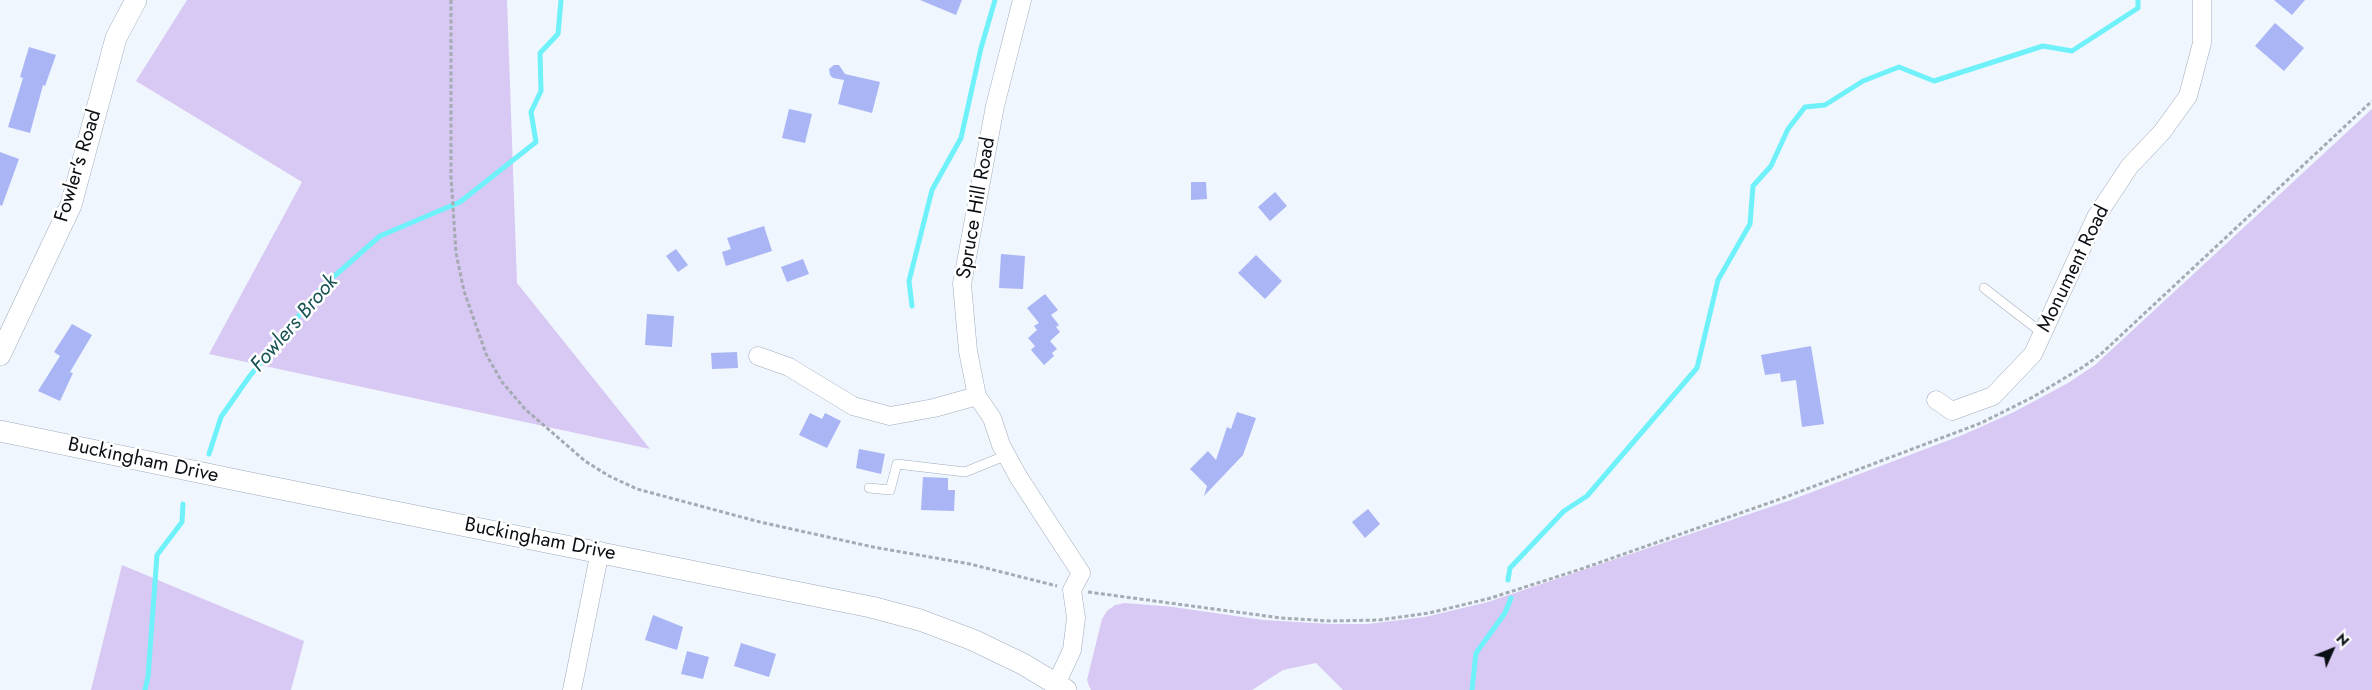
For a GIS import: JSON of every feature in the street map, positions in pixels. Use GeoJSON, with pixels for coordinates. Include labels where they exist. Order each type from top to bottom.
{"type":"FeatureCollection","features":[{"type":"Feature","properties":{"kind":"street","name":"Fowler's Road"},"geometry":{"type":"LineString","coordinates":[[0,355],[71,205],[116,38],[136,0]]}},
{"type":"Feature","properties":{"kind":"street","name":"Spruce Hill Road"},"geometry":{"type":"LineString","coordinates":[[1022,0],[995,106],[962,284],[968,352],[977,396],[992,418],[1006,455],[1019,478],[1081,573],[1072,590],[1076,613],[1074,640],[1061,687]]}},
{"type":"Feature","properties":{"kind":"street","name":"Monument Road"},"geometry":{"type":"LineString","coordinates":[[1936,400],[1952,411],[1993,396],[2033,354],[2096,217],[2129,167],[2162,132],[2188,96],[2202,43],[2202,0]]}},
{"type":"Feature","properties":{"kind":"street"},"geometry":{"type":"LineString","coordinates":[[758,356],[789,367],[853,406],[890,416],[934,408],[977,396]]}},
{"type":"Feature","properties":{"kind":"street","name":"Buckingham Drive"},"geometry":{"type":"LineString","coordinates":[[0,431],[895,612],[973,640],[1023,664],[1061,687]]}},
{"type":"Feature","properties":{"kind":"street"},"geometry":{"type":"LineString","coordinates":[[572,690],[600,551]]}},
{"type":"Feature","properties":{"kind":"lane"},"geometry":{"type":"LineString","coordinates":[[1984,288],[2042,334]]}},
{"type":"Feature","properties":{"kind":"lane"},"geometry":{"type":"LineString","coordinates":[[869,488],[890,490],[897,464],[965,472],[1006,455]]}},
{"type":"Feature","properties":{"kind":"path"},"geometry":{"type":"LineString","coordinates":[[451,0],[450,176],[456,253],[464,291],[486,354],[502,382],[525,409],[585,461],[609,476],[637,488],[768,524],[873,547],[970,564],[1072,590],[1281,618],[1330,621],[1362,621],[1404,616],[1477,602]]}},
{"type":"Feature","properties":{"kind":"shaded area"},"geometry":{"type":"Polygon","coordinates":[[[187,0],[507,0],[517,283],[650,449],[209,354],[302,182],[136,81],[187,0]]]}},
{"type":"Feature","properties":{"kind":"shaded area"},"geometry":{"type":"Polygon","coordinates":[[[2372,109],[2372,690],[1343,690],[1316,663],[1283,670],[1252,690],[1091,690],[1089,686],[1087,680],[1102,619],[1107,611],[1115,605],[1125,603],[1173,607],[1263,620],[1330,624],[1368,624],[1425,617],[1488,602],[1791,500],[1965,434],[2014,412],[2068,383],[2095,365],[2372,109]]]}},
{"type":"Feature","properties":{"kind":"shaded area"},"geometry":{"type":"Polygon","coordinates":[[[122,565],[304,641],[291,690],[91,690],[122,565]]]}},
{"type":"Feature","properties":{"kind":"building"},"geometry":{"type":"Polygon","coordinates":[[[920,0],[962,0],[956,15],[920,0]]]}},
{"type":"Feature","properties":{"kind":"building"},"geometry":{"type":"Polygon","coordinates":[[[2274,0],[2305,0],[2292,15],[2274,0]]]}},
{"type":"Feature","properties":{"kind":"building"},"geometry":{"type":"Polygon","coordinates":[[[2275,23],[2304,48],[2284,71],[2255,46],[2275,23]]]}},
{"type":"Feature","properties":{"kind":"building"},"geometry":{"type":"Polygon","coordinates":[[[29,47],[56,55],[45,86],[43,85],[30,133],[8,127],[23,78],[20,77],[29,47]]]}},
{"type":"Feature","properties":{"kind":"building"},"geometry":{"type":"Polygon","coordinates":[[[834,65],[839,65],[845,74],[880,82],[872,113],[838,104],[844,80],[833,78],[830,75],[829,69],[834,65]]]}},
{"type":"Feature","properties":{"kind":"building"},"geometry":{"type":"Polygon","coordinates":[[[789,109],[812,114],[805,143],[782,138],[789,109]]]}},
{"type":"Feature","properties":{"kind":"building"},"geometry":{"type":"Polygon","coordinates":[[[0,152],[19,159],[2,206],[0,205],[0,152]]]}},
{"type":"Feature","properties":{"kind":"building"},"geometry":{"type":"Polygon","coordinates":[[[1191,182],[1206,182],[1207,199],[1191,200],[1191,182]]]}},
{"type":"Feature","properties":{"kind":"building"},"geometry":{"type":"Polygon","coordinates":[[[1275,192],[1287,206],[1270,221],[1258,207],[1275,192]]]}},
{"type":"Feature","properties":{"kind":"building"},"geometry":{"type":"Polygon","coordinates":[[[764,226],[772,251],[726,266],[722,252],[731,249],[727,238],[764,226]]]}},
{"type":"Feature","properties":{"kind":"building"},"geometry":{"type":"Polygon","coordinates":[[[676,249],[688,265],[678,272],[666,256],[676,249]]]}},
{"type":"Feature","properties":{"kind":"building"},"geometry":{"type":"Polygon","coordinates":[[[1001,254],[1025,256],[1023,289],[999,288],[1001,254]]]}},
{"type":"Feature","properties":{"kind":"building"},"geometry":{"type":"Polygon","coordinates":[[[1256,255],[1282,281],[1265,299],[1238,273],[1256,255]]]}},
{"type":"Feature","properties":{"kind":"building"},"geometry":{"type":"Polygon","coordinates":[[[803,259],[809,274],[787,282],[781,267],[803,259]]]}},
{"type":"Feature","properties":{"kind":"building"},"geometry":{"type":"Polygon","coordinates":[[[1045,294],[1058,310],[1051,315],[1059,325],[1056,327],[1060,332],[1050,341],[1057,349],[1052,353],[1054,356],[1044,365],[1031,350],[1035,346],[1028,338],[1037,330],[1034,326],[1039,323],[1027,308],[1045,294]]]}},
{"type":"Feature","properties":{"kind":"building"},"geometry":{"type":"Polygon","coordinates":[[[647,314],[674,316],[672,347],[645,345],[647,314]]]}},
{"type":"Feature","properties":{"kind":"building"},"geometry":{"type":"Polygon","coordinates":[[[72,324],[92,335],[70,372],[73,373],[60,401],[38,391],[60,356],[54,352],[72,324]]]}},
{"type":"Feature","properties":{"kind":"building"},"geometry":{"type":"Polygon","coordinates":[[[1811,346],[1824,424],[1802,427],[1796,380],[1781,382],[1780,373],[1765,375],[1761,355],[1811,346]]]}},
{"type":"Feature","properties":{"kind":"building"},"geometry":{"type":"Polygon","coordinates":[[[737,352],[738,368],[712,369],[711,353],[737,352]]]}},
{"type":"Feature","properties":{"kind":"building"},"geometry":{"type":"Polygon","coordinates":[[[1237,412],[1256,418],[1243,455],[1204,496],[1207,486],[1190,469],[1208,451],[1216,460],[1227,427],[1231,429],[1237,412]]]}},
{"type":"Feature","properties":{"kind":"building"},"geometry":{"type":"Polygon","coordinates":[[[810,413],[822,419],[825,413],[841,421],[827,448],[799,435],[810,413]]]}},
{"type":"Feature","properties":{"kind":"building"},"geometry":{"type":"Polygon","coordinates":[[[859,449],[885,454],[881,474],[856,468],[859,449]]]}},
{"type":"Feature","properties":{"kind":"building"},"geometry":{"type":"Polygon","coordinates":[[[923,477],[948,478],[948,490],[955,490],[954,511],[921,510],[923,477]]]}},
{"type":"Feature","properties":{"kind":"building"},"geometry":{"type":"Polygon","coordinates":[[[1368,509],[1380,524],[1365,538],[1352,522],[1368,509]]]}},
{"type":"Feature","properties":{"kind":"building"},"geometry":{"type":"Polygon","coordinates":[[[653,615],[683,627],[677,650],[645,640],[653,615]]]}},
{"type":"Feature","properties":{"kind":"building"},"geometry":{"type":"Polygon","coordinates":[[[741,643],[776,654],[769,677],[734,666],[741,643]]]}},
{"type":"Feature","properties":{"kind":"building"},"geometry":{"type":"Polygon","coordinates":[[[687,651],[709,657],[703,679],[681,674],[687,651]]]}},
{"type":"Feature","properties":{"kind":"waterway","name":"Fowlers Brook"},"geometry":{"type":"LineString","coordinates":[[209,454],[221,417],[249,377],[323,286],[380,236],[460,202],[536,142],[531,112],[541,91],[540,53],[558,34],[561,0]]}},
{"type":"Feature","properties":{"kind":"waterway"},"geometry":{"type":"LineString","coordinates":[[912,306],[909,281],[932,190],[961,138],[981,48],[995,0]]}},
{"type":"Feature","properties":{"kind":"waterway"},"geometry":{"type":"LineString","coordinates":[[1508,580],[1510,568],[1564,511],[1587,496],[1697,368],[1718,280],[1750,224],[1753,186],[1771,166],[1788,129],[1805,107],[1825,105],[1863,81],[1899,67],[1934,81],[2043,46],[2072,51],[2138,8],[2138,0]]}},
{"type":"Feature","properties":{"kind":"waterway","name":"Fowlers Brook"},"geometry":{"type":"LineString","coordinates":[[145,690],[148,677],[157,555],[182,522],[183,504]]}},
{"type":"Feature","properties":{"kind":"waterway"},"geometry":{"type":"LineString","coordinates":[[1472,690],[1476,653],[1505,613],[1511,598]]}}]}
